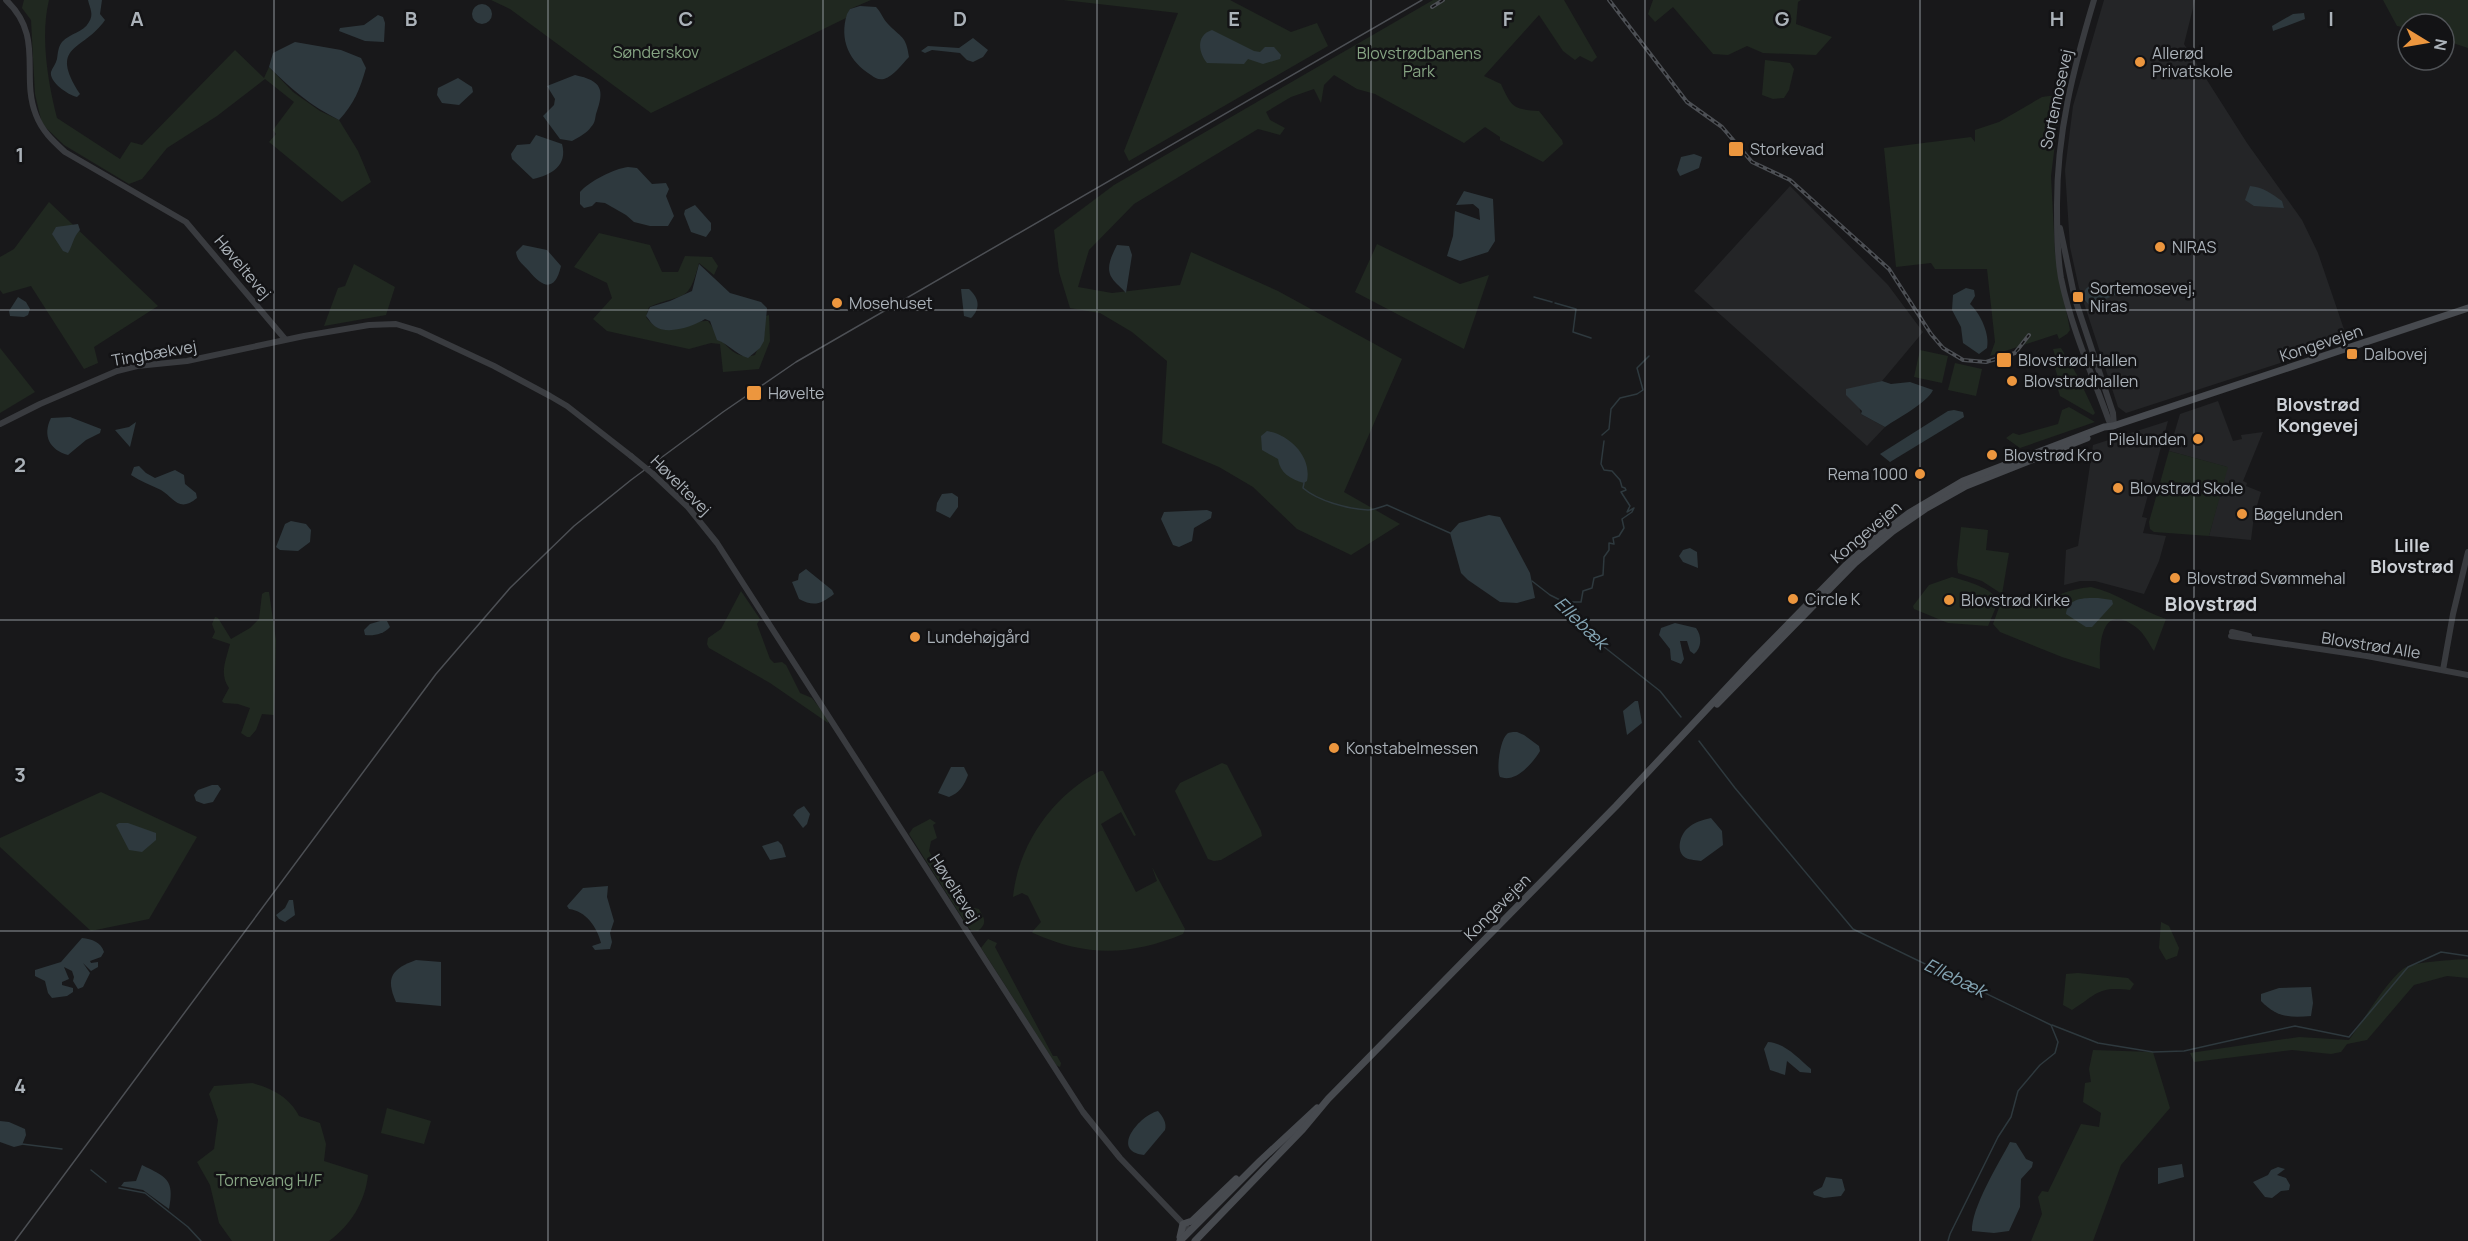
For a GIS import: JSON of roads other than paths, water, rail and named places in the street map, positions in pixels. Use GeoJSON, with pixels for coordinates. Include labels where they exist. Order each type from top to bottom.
{"type":"FeatureCollection","features":[{"type":"Feature","properties":{"kind":"main road","name":"Kongevejen"},"geometry":{"type":"LineString","coordinates":[[1195,1241],[1304,1129],[1328,1099],[1685,733],[1715,706],[1856,563],[1902,524],[1942,498],[1976,481],[2106,432],[2114,426],[2468,308]]}},
{"type":"Feature","properties":{"kind":"main road","name":"Kongevejen"},"geometry":{"type":"LineString","coordinates":[[1178,1241],[1299,1122],[1328,1099]]}},
{"type":"Feature","properties":{"kind":"main road"},"geometry":{"type":"LineString","coordinates":[[1178,1241],[1183,1231],[1183,1224],[1190,1222],[1228,1185],[1260,1161]]}},
{"type":"Feature","properties":{"kind":"main road"},"geometry":{"type":"LineString","coordinates":[[1188,1241],[1191,1236],[1190,1231],[1199,1230],[1214,1220]]}},
{"type":"Feature","properties":{"kind":"street","name":"Høveltevej"},"geometry":{"type":"LineString","coordinates":[[6,0],[23,20],[27,33],[35,113],[52,141],[65,152],[186,222],[285,339],[369,325],[406,326],[494,366],[567,406],[632,456],[688,507],[723,552],[1083,1112],[1120,1158],[1190,1231]]}},
{"type":"Feature","properties":{"kind":"street","name":"Sortemosevej"},"geometry":{"type":"LineString","coordinates":[[2094,0],[2068,90],[2061,128],[2056,175],[2057,204],[2061,275],[2079,338],[2109,421],[2114,426]]}},
{"type":"Feature","properties":{"kind":"street","name":"Sortemosevej"},"geometry":{"type":"LineString","coordinates":[[2057,204],[2067,268],[2086,334],[2113,413],[2114,426]]}},
{"type":"Feature","properties":{"kind":"street"},"geometry":{"type":"LineString","coordinates":[[2079,338],[2086,334]]}},
{"type":"Feature","properties":{"kind":"street","name":"Tingbækvej"},"geometry":{"type":"LineString","coordinates":[[0,424],[117,371],[137,366],[187,361],[285,339]]}},
{"type":"Feature","properties":{"kind":"street"},"geometry":{"type":"LineString","coordinates":[[2443,669],[2468,552]]}},
{"type":"Feature","properties":{"kind":"street","name":"Blovstrød Alle"},"geometry":{"type":"LineString","coordinates":[[2231,634],[2468,675]]}},
{"type":"Feature","properties":{"kind":"waterway"},"geometry":{"type":"LineString","coordinates":[[1534,297],[1552,302]]}},
{"type":"Feature","properties":{"kind":"waterway"},"geometry":{"type":"LineString","coordinates":[[1555,303],[1576,309],[1573,332],[1591,338]]}},
{"type":"Feature","properties":{"kind":"waterway"},"geometry":{"type":"LineString","coordinates":[[1602,435],[1609,429],[1611,409],[1620,398],[1637,394],[1643,390],[1637,368],[1649,356]]}},
{"type":"Feature","properties":{"kind":"waterway"},"geometry":{"type":"LineString","coordinates":[[1576,618],[1578,612],[1572,602],[1581,602],[1583,591],[1592,588],[1594,578],[1603,575],[1604,557],[1609,550],[1609,543],[1614,544],[1613,538],[1619,536],[1624,528],[1622,519],[1634,508],[1627,512],[1630,506],[1621,492],[1626,490],[1625,488],[1612,471],[1604,470],[1601,464],[1604,441]]}},
{"type":"Feature","properties":{"kind":"waterway","name":"Ellebæk"},"geometry":{"type":"LineString","coordinates":[[1304,483],[1303,488],[1309,493],[1334,503],[1368,510],[1387,505],[1450,533]]}},
{"type":"Feature","properties":{"kind":"waterway","name":"Ellebæk"},"geometry":{"type":"LineString","coordinates":[[1532,581],[1562,601],[1594,639],[1660,691],[1681,717]]}},
{"type":"Feature","properties":{"kind":"waterway","name":"Ellebæk"},"geometry":{"type":"LineString","coordinates":[[1699,741],[1735,788],[1853,929],[2051,1025],[2058,1042],[2055,1053],[2040,1065],[2018,1091],[2011,1117],[1998,1137],[1948,1241]]}},
{"type":"Feature","properties":{"kind":"waterway"},"geometry":{"type":"LineString","coordinates":[[2052,1025],[2098,1043],[2153,1052],[2184,1051],[2295,1026],[2349,1037],[2408,967],[2441,952],[2468,956]]}},
{"type":"Feature","properties":{"kind":"waterway"},"geometry":{"type":"LineString","coordinates":[[22,1144],[62,1149]]}},
{"type":"Feature","properties":{"kind":"waterway"},"geometry":{"type":"LineString","coordinates":[[91,1170],[106,1182]]}},
{"type":"Feature","properties":{"kind":"waterway"},"geometry":{"type":"LineString","coordinates":[[119,1188],[145,1193],[188,1227],[201,1241]]}},
{"type":"Feature","properties":{"kind":"tram line"},"geometry":{"type":"LineString","coordinates":[[15,1241],[436,674],[510,588],[574,526],[631,480],[723,412],[796,362],[1422,0]]}},
{"type":"Feature","properties":{"kind":"railway"},"geometry":{"type":"LineString","coordinates":[[1432,7],[1443,0]]}},
{"type":"Feature","properties":{"kind":"railway"},"geometry":{"type":"LineString","coordinates":[[1609,0],[1687,102],[1722,127],[1752,162],[1790,180],[1889,269],[1931,334],[1943,348],[1963,360],[1986,362],[2015,353],[2029,335]]}},
{"type":"Feature","properties":{"kind":"place","name":"Allerød Privatskole"},"geometry":{"type":"Point","coordinates":[2140,62]}},
{"type":"Feature","properties":{"kind":"place","name":"Storkevad"},"geometry":{"type":"Point","coordinates":[1736,149]}},
{"type":"Feature","properties":{"kind":"place","name":"NIRAS"},"geometry":{"type":"Point","coordinates":[2160,247]}},
{"type":"Feature","properties":{"kind":"place","name":"Sortemosevej, Niras"},"geometry":{"type":"Point","coordinates":[2078,297]}},
{"type":"Feature","properties":{"kind":"place","name":"Mosehuset"},"geometry":{"type":"Point","coordinates":[837,303]}},
{"type":"Feature","properties":{"kind":"place","name":"Dalbovej"},"geometry":{"type":"Point","coordinates":[2352,354]}},
{"type":"Feature","properties":{"kind":"place","name":"Blovstrød Hallen"},"geometry":{"type":"Point","coordinates":[2004,360]}},
{"type":"Feature","properties":{"kind":"place","name":"Blovstrødhallen"},"geometry":{"type":"Point","coordinates":[2012,381]}},
{"type":"Feature","properties":{"kind":"place","name":"Høvelte"},"geometry":{"type":"Point","coordinates":[754,393]}},
{"type":"Feature","properties":{"kind":"place","name":"Pilelunden"},"geometry":{"type":"Point","coordinates":[2198,439]}},
{"type":"Feature","properties":{"kind":"place","name":"Blovstrød Kro"},"geometry":{"type":"Point","coordinates":[1992,455]}},
{"type":"Feature","properties":{"kind":"place","name":"Rema 1000"},"geometry":{"type":"Point","coordinates":[1920,474]}},
{"type":"Feature","properties":{"kind":"place","name":"Blovstrød Skole"},"geometry":{"type":"Point","coordinates":[2118,488]}},
{"type":"Feature","properties":{"kind":"place","name":"Bøgelunden"},"geometry":{"type":"Point","coordinates":[2242,514]}},
{"type":"Feature","properties":{"kind":"place","name":"Blovstrød Svømmehal"},"geometry":{"type":"Point","coordinates":[2175,578]}},
{"type":"Feature","properties":{"kind":"place","name":"Circle K"},"geometry":{"type":"Point","coordinates":[1793,599]}},
{"type":"Feature","properties":{"kind":"place","name":"Blovstrød Kirke"},"geometry":{"type":"Point","coordinates":[1949,600]}},
{"type":"Feature","properties":{"kind":"place","name":"Lundehøjgård"},"geometry":{"type":"Point","coordinates":[915,637]}},
{"type":"Feature","properties":{"kind":"place","name":"Konstabelmessen"},"geometry":{"type":"Point","coordinates":[1334,748]}},
{"type":"Feature","properties":{"kind":"district","name":"Blovstrød Kongevej"},"geometry":{"type":"Point","coordinates":[2318,415]}},
{"type":"Feature","properties":{"kind":"district","name":"Lille Blovstrød"},"geometry":{"type":"Point","coordinates":[2412,556]}},
{"type":"Feature","properties":{"kind":"district","name":"Blovstrød"},"geometry":{"type":"Point","coordinates":[2211,604]}},
{"type":"Feature","properties":{"kind":"park label","name":"Sønderskov"},"geometry":{"type":"Point","coordinates":[656,52]}},
{"type":"Feature","properties":{"kind":"park label","name":"Blovstrødbanens Park"},"geometry":{"type":"Point","coordinates":[1419,62]}},
{"type":"Feature","properties":{"kind":"park label","name":"Tornevang H/F"},"geometry":{"type":"Point","coordinates":[269,1180]}}]}
